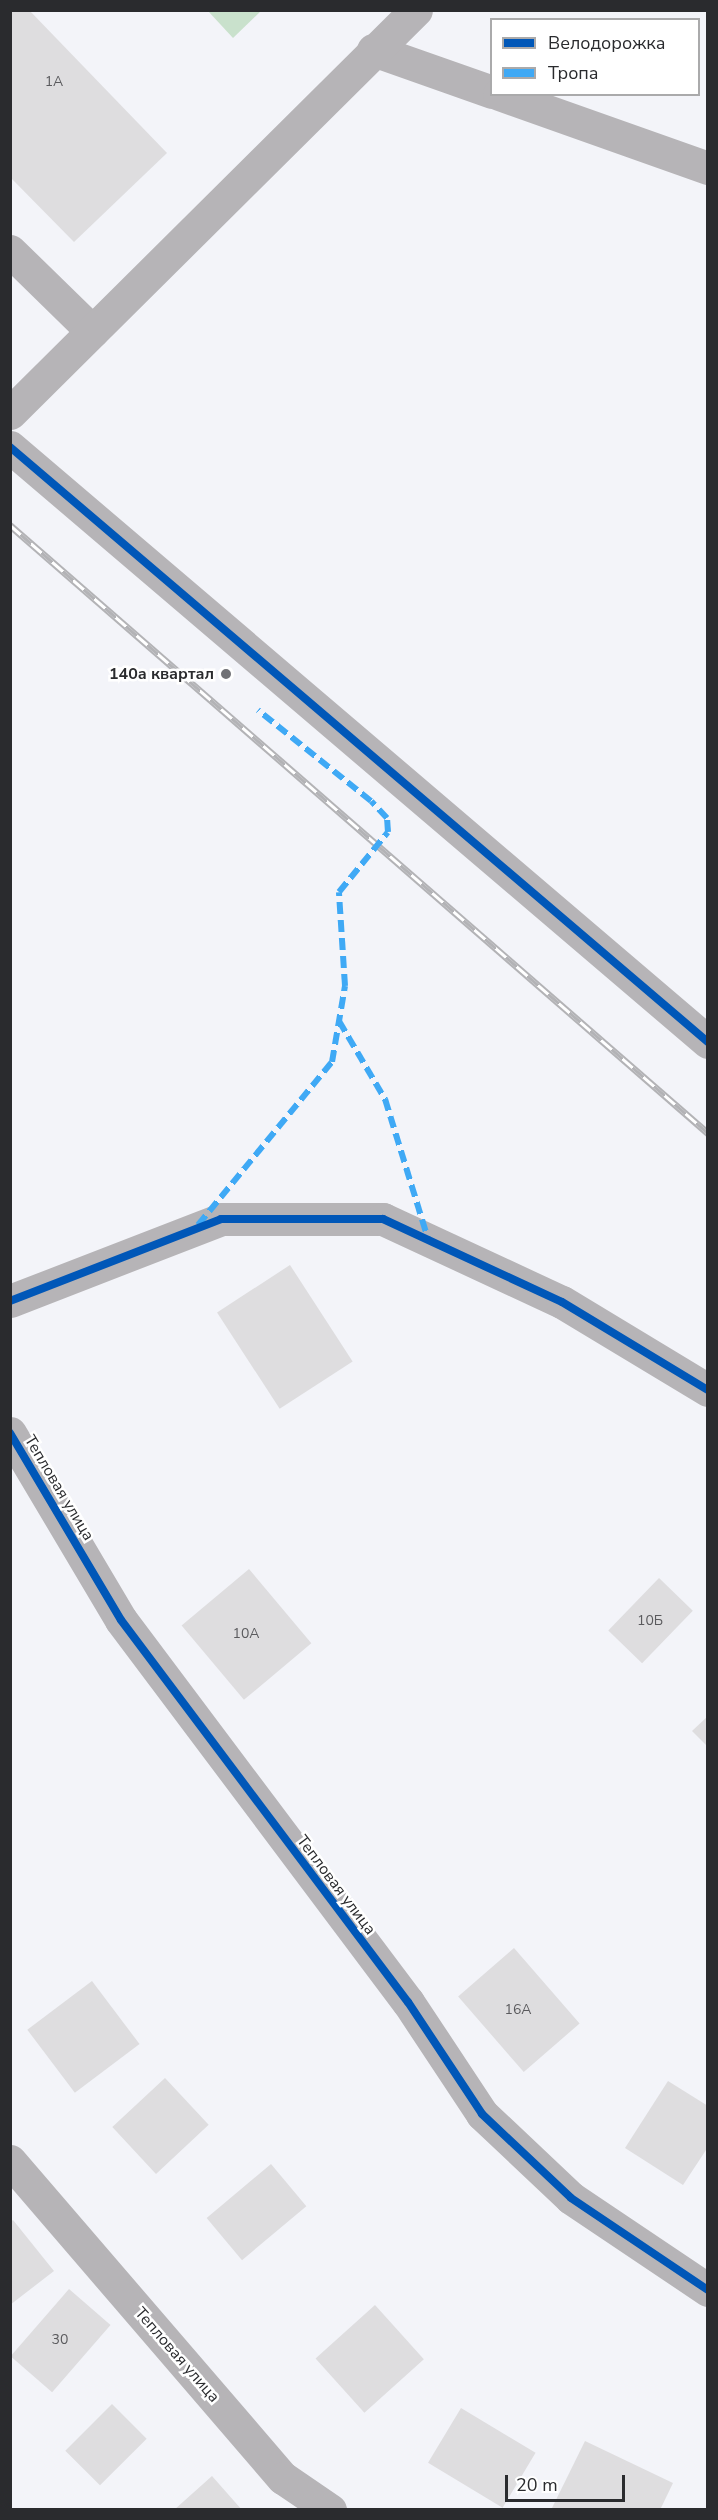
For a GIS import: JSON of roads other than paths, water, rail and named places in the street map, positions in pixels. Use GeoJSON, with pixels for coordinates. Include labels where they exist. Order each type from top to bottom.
{"type":"FeatureCollection","features":[{"type":"Feature","properties":{"kind":"street"},"geometry":{"type":"LineString","coordinates":[[10,413],[373,50],[416,10]]}},
{"type":"Feature","properties":{"kind":"street"},"geometry":{"type":"LineString","coordinates":[[373,50],[490,91]]}},
{"type":"Feature","properties":{"kind":"street"},"geometry":{"type":"LineString","coordinates":[[506,96],[708,168]]}},
{"type":"Feature","properties":{"kind":"street"},"geometry":{"type":"LineString","coordinates":[[10,251],[92,331]]}},
{"type":"Feature","properties":{"kind":"street"},"geometry":{"type":"LineString","coordinates":[[10,447],[708,1042]]}},
{"type":"Feature","properties":{"kind":"street"},"geometry":{"type":"LineString","coordinates":[[10,1301],[221,1219],[383,1219],[562,1302],[708,1390]]}},
{"type":"Feature","properties":{"kind":"street","name":"Тепловая улица"},"geometry":{"type":"LineString","coordinates":[[10,1433],[121,1620],[408,2002],[482,2115],[570,2198],[708,2290]]}},
{"type":"Feature","properties":{"kind":"street","name":"Тепловая улица"},"geometry":{"type":"LineString","coordinates":[[10,2161],[283,2478],[330,2510]]}},
{"type":"Feature","properties":{"kind":"railway"},"geometry":{"type":"LineString","coordinates":[[10,525],[708,1133]]}},
{"type":"Feature","properties":{"kind":"place","name":"140а квартал"},"geometry":{"type":"Point","coordinates":[226,674]}}]}
